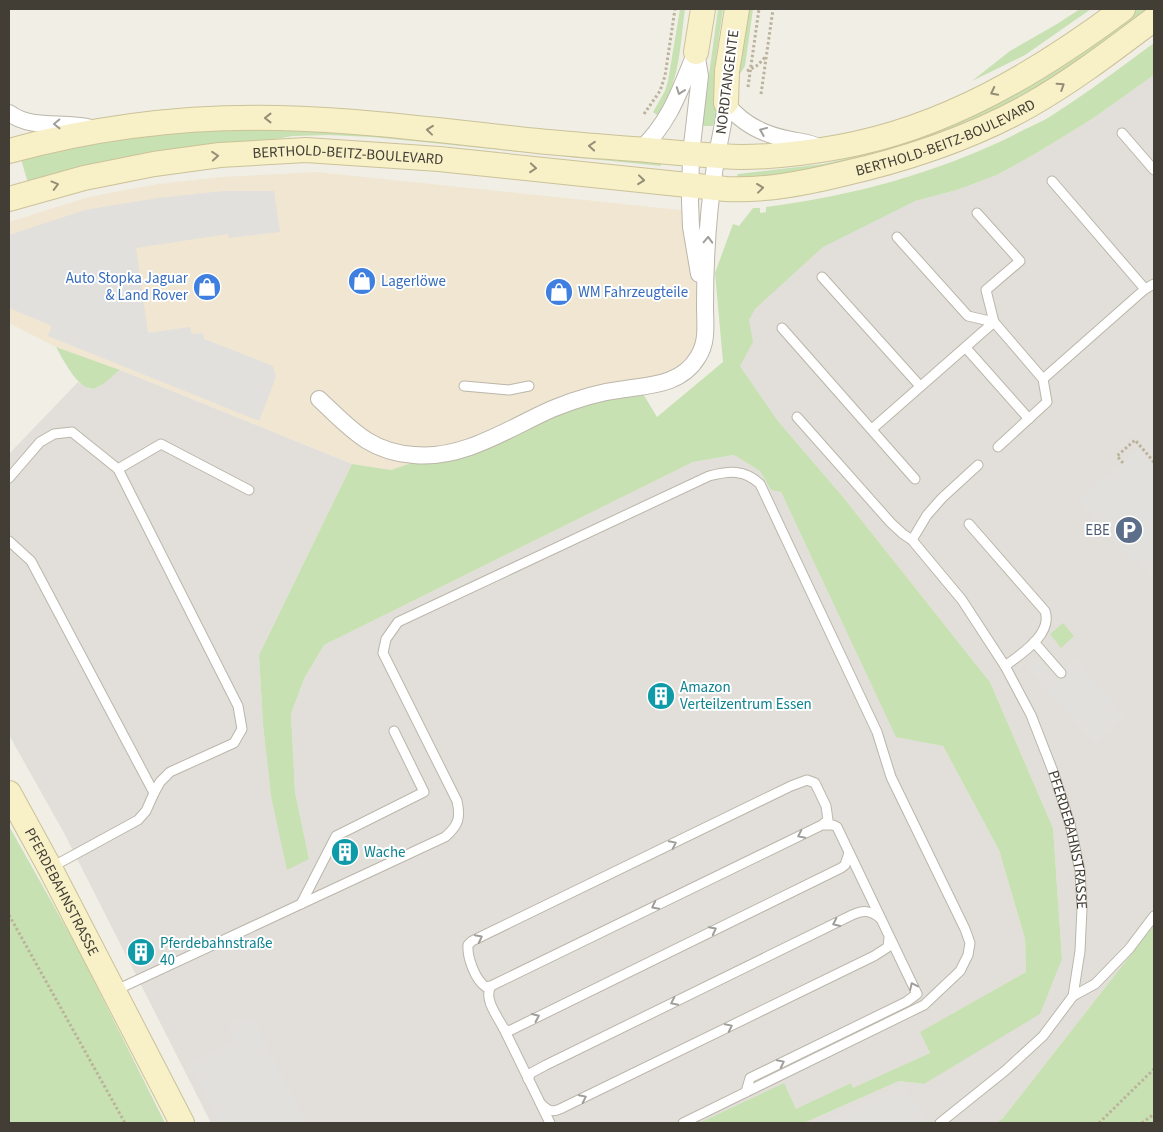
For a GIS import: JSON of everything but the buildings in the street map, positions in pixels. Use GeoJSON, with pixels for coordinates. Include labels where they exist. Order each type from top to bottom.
{"type":"FeatureCollection","features":[{"type":"Feature","properties":{"kind":"main road","name":"NORDTANGENTE"},"geometry":{"type":"LineString","coordinates":[[696,52],[703,9]]}},
{"type":"Feature","properties":{"kind":"main road","name":"NORDTANGENTE"},"geometry":{"type":"LineString","coordinates":[[736,100],[727,71],[738,9]]}},
{"type":"Feature","properties":{"kind":"main road","name":"BERTHOLD-BEITZ-BOULEVARD"},"geometry":{"type":"LineString","coordinates":[[9,151],[109,130],[192,120],[278,118],[326,120],[563,144],[716,156],[768,156],[833,148],[906,129],[951,112],[988,95],[1047,63],[1123,9]]}},
{"type":"Feature","properties":{"kind":"main road","name":"BERTHOLD-BEITZ-BOULEVARD"},"geometry":{"type":"LineString","coordinates":[[9,199],[59,184],[148,165],[212,156],[300,150],[439,159],[701,187],[758,189],[820,179],[892,162],[946,144],[1001,120],[1044,96],[1080,73],[1154,19]]}},
{"type":"Feature","properties":{"kind":"main road","name":"PFERDEBAHNSTRASSE"},"geometry":{"type":"LineString","coordinates":[[9,793],[182,1123]]}},
{"type":"Feature","properties":{"kind":"street","name":"NORDTANGENTE"},"geometry":{"type":"LineString","coordinates":[[640,150],[660,127],[676,103],[696,52]]}},
{"type":"Feature","properties":{"kind":"street","name":"NORDTANGENTE"},"geometry":{"type":"LineString","coordinates":[[692,154],[700,76],[696,52]]}},
{"type":"Feature","properties":{"kind":"street","name":"NORDTANGENTE"},"geometry":{"type":"LineString","coordinates":[[716,156],[736,100]]}},
{"type":"Feature","properties":{"kind":"street"},"geometry":{"type":"LineString","coordinates":[[736,100],[734,114],[751,127],[786,139],[833,148]]}},
{"type":"Feature","properties":{"kind":"street"},"geometry":{"type":"LineString","coordinates":[[9,113],[31,123],[70,124],[109,130]]}},
{"type":"Feature","properties":{"kind":"street"},"geometry":{"type":"LineString","coordinates":[[319,399],[358,436],[380,448],[415,456],[432,456],[457,452],[581,398],[608,391],[663,383],[679,377],[694,364],[703,347],[706,330],[708,222],[692,154]]}},
{"type":"Feature","properties":{"kind":"street"},"geometry":{"type":"LineString","coordinates":[[705,306],[691,227],[701,187],[716,156]]}},
{"type":"Feature","properties":{"kind":"lane"},"geometry":{"type":"LineString","coordinates":[[1122,133],[1154,170]]}},
{"type":"Feature","properties":{"kind":"lane"},"geometry":{"type":"LineString","coordinates":[[1052,181],[1146,289]]}},
{"type":"Feature","properties":{"kind":"lane"},"geometry":{"type":"LineString","coordinates":[[977,212],[1020,261],[986,290],[994,322],[1043,379],[1047,402],[998,447]]}},
{"type":"Feature","properties":{"kind":"lane"},"geometry":{"type":"LineString","coordinates":[[897,237],[968,316],[994,322]]}},
{"type":"Feature","properties":{"kind":"lane"},"geometry":{"type":"LineString","coordinates":[[822,276],[920,386]]}},
{"type":"Feature","properties":{"kind":"lane"},"geometry":{"type":"LineString","coordinates":[[1043,379],[1154,284]]}},
{"type":"Feature","properties":{"kind":"lane"},"geometry":{"type":"LineString","coordinates":[[872,428],[994,322]]}},
{"type":"Feature","properties":{"kind":"lane"},"geometry":{"type":"LineString","coordinates":[[782,328],[915,479]]}},
{"type":"Feature","properties":{"kind":"lane"},"geometry":{"type":"LineString","coordinates":[[966,348],[1029,419]]}},
{"type":"Feature","properties":{"kind":"lane"},"geometry":{"type":"LineString","coordinates":[[464,386],[509,390],[529,386]]}},
{"type":"Feature","properties":{"kind":"lane","name":"PFERDEBAHNSTRASSE"},"geometry":{"type":"LineString","coordinates":[[797,417],[891,523],[912,540],[962,600],[1005,666],[1031,715],[1054,774],[1072,833],[1080,871],[1082,908],[1080,952],[1073,996],[1043,1036],[1006,1070],[940,1123]]}},
{"type":"Feature","properties":{"kind":"lane"},"geometry":{"type":"LineString","coordinates":[[9,478],[40,442],[54,434],[72,432],[118,469],[238,706],[242,728],[234,743],[170,772],[160,782],[146,811],[138,820],[50,868]]}},
{"type":"Feature","properties":{"kind":"lane"},"geometry":{"type":"LineString","coordinates":[[118,469],[161,444],[249,490]]}},
{"type":"Feature","properties":{"kind":"lane"},"geometry":{"type":"LineString","coordinates":[[912,540],[927,515],[942,498],[978,465]]}},
{"type":"Feature","properties":{"kind":"lane"},"geometry":{"type":"LineString","coordinates":[[114,991],[445,837],[454,830],[459,821],[460,812],[452,788],[383,654],[383,646],[386,639],[398,622],[709,476],[734,471],[753,477],[760,484],[877,732],[891,778],[965,929],[970,943],[968,954],[960,971],[924,1005],[683,1123]]}},
{"type":"Feature","properties":{"kind":"lane"},"geometry":{"type":"LineString","coordinates":[[970,524],[1046,611],[1048,618],[1046,628],[1034,642],[1005,666]]}},
{"type":"Feature","properties":{"kind":"lane"},"geometry":{"type":"LineString","coordinates":[[9,541],[31,561],[154,794]]}},
{"type":"Feature","properties":{"kind":"lane"},"geometry":{"type":"LineString","coordinates":[[1034,642],[1061,673]]}},
{"type":"Feature","properties":{"kind":"lane"},"geometry":{"type":"LineString","coordinates":[[301,904],[336,836],[424,792],[394,730]]}},
{"type":"Feature","properties":{"kind":"lane"},"geometry":{"type":"LineString","coordinates":[[808,780],[815,783],[826,806],[828,820],[822,825],[491,986],[486,987],[481,984],[468,954],[468,945],[472,941],[792,786],[808,780]]}},
{"type":"Feature","properties":{"kind":"lane"},"geometry":{"type":"LineString","coordinates":[[746,1092],[750,1078],[906,1002],[917,994],[837,828],[833,825],[822,825]]}},
{"type":"Feature","properties":{"kind":"lane"},"geometry":{"type":"LineString","coordinates":[[504,1030],[509,1031],[841,868],[845,865],[849,853]]}},
{"type":"Feature","properties":{"kind":"lane"},"geometry":{"type":"LineString","coordinates":[[528,1079],[531,1074],[554,1061],[852,915],[861,911],[868,911],[874,912],[880,918]]}},
{"type":"Feature","properties":{"kind":"lane"},"geometry":{"type":"LineString","coordinates":[[1073,996],[1095,984],[1129,949],[1154,916]]}},
{"type":"Feature","properties":{"kind":"lane"},"geometry":{"type":"LineString","coordinates":[[541,1104],[554,1112],[560,1110],[874,956],[888,947],[889,938]]}},
{"type":"Feature","properties":{"kind":"lane"},"geometry":{"type":"LineString","coordinates":[[491,986],[488,990],[488,998],[550,1123]]}},
{"type":"Feature","properties":{"kind":"path"},"geometry":{"type":"LineString","coordinates":[[644,114],[660,91],[665,76],[675,9]]}},
{"type":"Feature","properties":{"kind":"path"},"geometry":{"type":"LineString","coordinates":[[736,100],[759,9]]}},
{"type":"Feature","properties":{"kind":"path"},"geometry":{"type":"LineString","coordinates":[[761,94],[773,9]]}},
{"type":"Feature","properties":{"kind":"path"},"geometry":{"type":"LineString","coordinates":[[1123,463],[1117,456],[1135,440],[1154,462]]}},
{"type":"Feature","properties":{"kind":"path"},"geometry":{"type":"LineString","coordinates":[[9,915],[125,1123]]}},
{"type":"Feature","properties":{"kind":"path"},"geometry":{"type":"LineString","coordinates":[[1099,1123],[1154,1069]]}},
{"type":"Feature","properties":{"kind":"path"},"geometry":{"type":"LineString","coordinates":[[1142,1123],[1154,1114]]}},
{"type":"Feature","properties":{"kind":"shaded area","name":"EBE"},"geometry":{"type":"Polygon","coordinates":[[[1154,75],[1154,925],[1003,1118],[996,1123],[804,1123],[899,1081],[924,1084],[1062,959],[1053,828],[990,682],[843,497],[778,421],[740,366],[734,280],[915,201],[957,190],[997,175],[1092,119],[1154,75]]]}},
{"type":"Feature","properties":{"kind":"shaded area"},"geometry":{"type":"Polygon","coordinates":[[[316,172],[690,211],[707,324],[693,368],[391,470],[352,464],[120,370],[56,347],[9,323],[9,222],[89,197],[158,184],[222,177],[316,172]]]}},
{"type":"Feature","properties":{"kind":"shaded area"},"geometry":{"type":"Polygon","coordinates":[[[224,191],[274,191],[280,232],[229,238],[228,234],[136,248],[148,333],[190,327],[192,334],[203,333],[204,339],[273,366],[276,377],[259,421],[48,336],[52,326],[9,308],[9,235],[85,210],[158,198],[224,191]]]}},
{"type":"Feature","properties":{"kind":"shaded area"},"geometry":{"type":"Polygon","coordinates":[[[120,370],[352,464],[259,655],[263,725],[271,796],[309,859],[295,792],[291,714],[304,679],[324,645],[693,462],[734,455],[760,471],[771,490],[781,492],[896,736],[943,746],[999,850],[1025,939],[1026,972],[921,1032],[930,1053],[853,1089],[851,1083],[796,1110],[784,1084],[699,1123],[211,1123],[64,833],[9,735],[9,454],[78,382],[89,389],[97,388],[120,370]]]}},
{"type":"Feature","properties":{"kind":"shaded area","name":"EBE"},"geometry":{"type":"Polygon","coordinates":[[[1139,448],[1154,466],[1154,580],[1137,560],[1133,563],[1077,501],[1139,448]]]}},
{"type":"Feature","properties":{"kind":"shaded area"},"geometry":{"type":"Polygon","coordinates":[[[1039,659],[1055,677],[1075,659],[1125,717],[1094,744],[1028,668],[1039,659]]]}},
{"type":"Feature","properties":{"kind":"shaded area"},"geometry":{"type":"Polygon","coordinates":[[[248,1018],[255,1022],[306,1123],[219,1123],[189,1064],[230,1044],[232,1039],[227,1031],[237,1019],[248,1018]]]}},
{"type":"Feature","properties":{"kind":"shaded area"},"geometry":{"type":"Polygon","coordinates":[[[901,1085],[928,1119],[922,1123],[818,1123],[901,1085]]]}},
{"type":"Feature","properties":{"kind":"green space"},"geometry":{"type":"Polygon","coordinates":[[[680,9],[685,9],[678,64],[665,103],[657,115],[653,112],[665,91],[668,81],[680,9]]]}},
{"type":"Feature","properties":{"kind":"green space"},"geometry":{"type":"Polygon","coordinates":[[[718,9],[723,9],[714,72],[717,110],[713,126],[702,126],[718,9]]]}},
{"type":"Feature","properties":{"kind":"green space"},"geometry":{"type":"Polygon","coordinates":[[[748,9],[753,9],[745,66],[738,77],[748,9]]]}},
{"type":"Feature","properties":{"kind":"green space"},"geometry":{"type":"Polygon","coordinates":[[[1080,9],[1091,9],[1025,55],[972,81],[1010,51],[1080,9]]]}},
{"type":"Feature","properties":{"kind":"green space"},"geometry":{"type":"Polygon","coordinates":[[[1137,9],[1154,9],[1051,83],[943,137],[807,173],[744,179],[737,176],[738,174],[823,164],[877,152],[911,140],[1067,59],[1137,9]]]}},
{"type":"Feature","properties":{"kind":"green space"},"geometry":{"type":"Polygon","coordinates":[[[1154,30],[1154,35],[1064,99],[1008,131],[958,153],[906,170],[810,194],[770,200],[755,199],[859,179],[1154,30]]]}},
{"type":"Feature","properties":{"kind":"green space"},"geometry":{"type":"Polygon","coordinates":[[[1154,43],[1154,75],[1092,119],[997,175],[957,190],[915,201],[823,247],[755,309],[749,320],[753,342],[740,366],[778,421],[843,497],[990,682],[1053,828],[1062,959],[1040,1014],[924,1084],[899,1081],[804,1123],[699,1123],[784,1083],[796,1109],[851,1083],[853,1088],[930,1053],[920,1032],[1026,972],[1025,939],[999,850],[943,746],[896,737],[781,492],[771,490],[760,471],[734,455],[693,462],[324,645],[304,679],[291,714],[295,792],[309,859],[287,870],[271,796],[263,725],[259,655],[352,464],[391,470],[598,399],[642,392],[657,417],[723,362],[715,273],[733,224],[739,226],[753,208],[760,208],[760,213],[766,212],[766,207],[862,189],[924,172],[985,149],[1051,116],[1154,43]]]}},
{"type":"Feature","properties":{"kind":"green space"},"geometry":{"type":"Polygon","coordinates":[[[285,127],[660,161],[661,166],[372,137],[328,135],[293,136],[28,183],[20,156],[152,132],[285,127]]]}},
{"type":"Feature","properties":{"kind":"green space"},"geometry":{"type":"Polygon","coordinates":[[[56,347],[120,370],[98,387],[92,389],[85,387],[73,375],[56,347]]]}},
{"type":"Feature","properties":{"kind":"green space"},"geometry":{"type":"Polygon","coordinates":[[[1063,623],[1074,636],[1061,648],[1050,634],[1063,623]]]}},
{"type":"Feature","properties":{"kind":"green space"},"geometry":{"type":"Polygon","coordinates":[[[9,826],[78,949],[165,1123],[9,1123],[9,826]]]}},
{"type":"Feature","properties":{"kind":"green space"},"geometry":{"type":"Polygon","coordinates":[[[1154,925],[1154,1123],[996,1123],[1003,1118],[1154,925]]]}},
{"type":"Feature","properties":{"kind":"place","name":"Lagerlöwe"},"geometry":{"type":"Point","coordinates":[362,281]}},
{"type":"Feature","properties":{"kind":"place","name":"Auto Stopka Jaguar & Land Rover"},"geometry":{"type":"Point","coordinates":[207,287]}},
{"type":"Feature","properties":{"kind":"place","name":"WM Fahrzeugteile"},"geometry":{"type":"Point","coordinates":[559,292]}},
{"type":"Feature","properties":{"kind":"place","name":"EBE"},"geometry":{"type":"Point","coordinates":[1129,530]}},
{"type":"Feature","properties":{"kind":"place","name":"Amazon Verteilzentrum Essen"},"geometry":{"type":"Point","coordinates":[661,696]}},
{"type":"Feature","properties":{"kind":"place","name":"Wache"},"geometry":{"type":"Point","coordinates":[345,852]}},
{"type":"Feature","properties":{"kind":"place","name":"Pferdebahnstraße 40"},"geometry":{"type":"Point","coordinates":[141,952]}}]}
